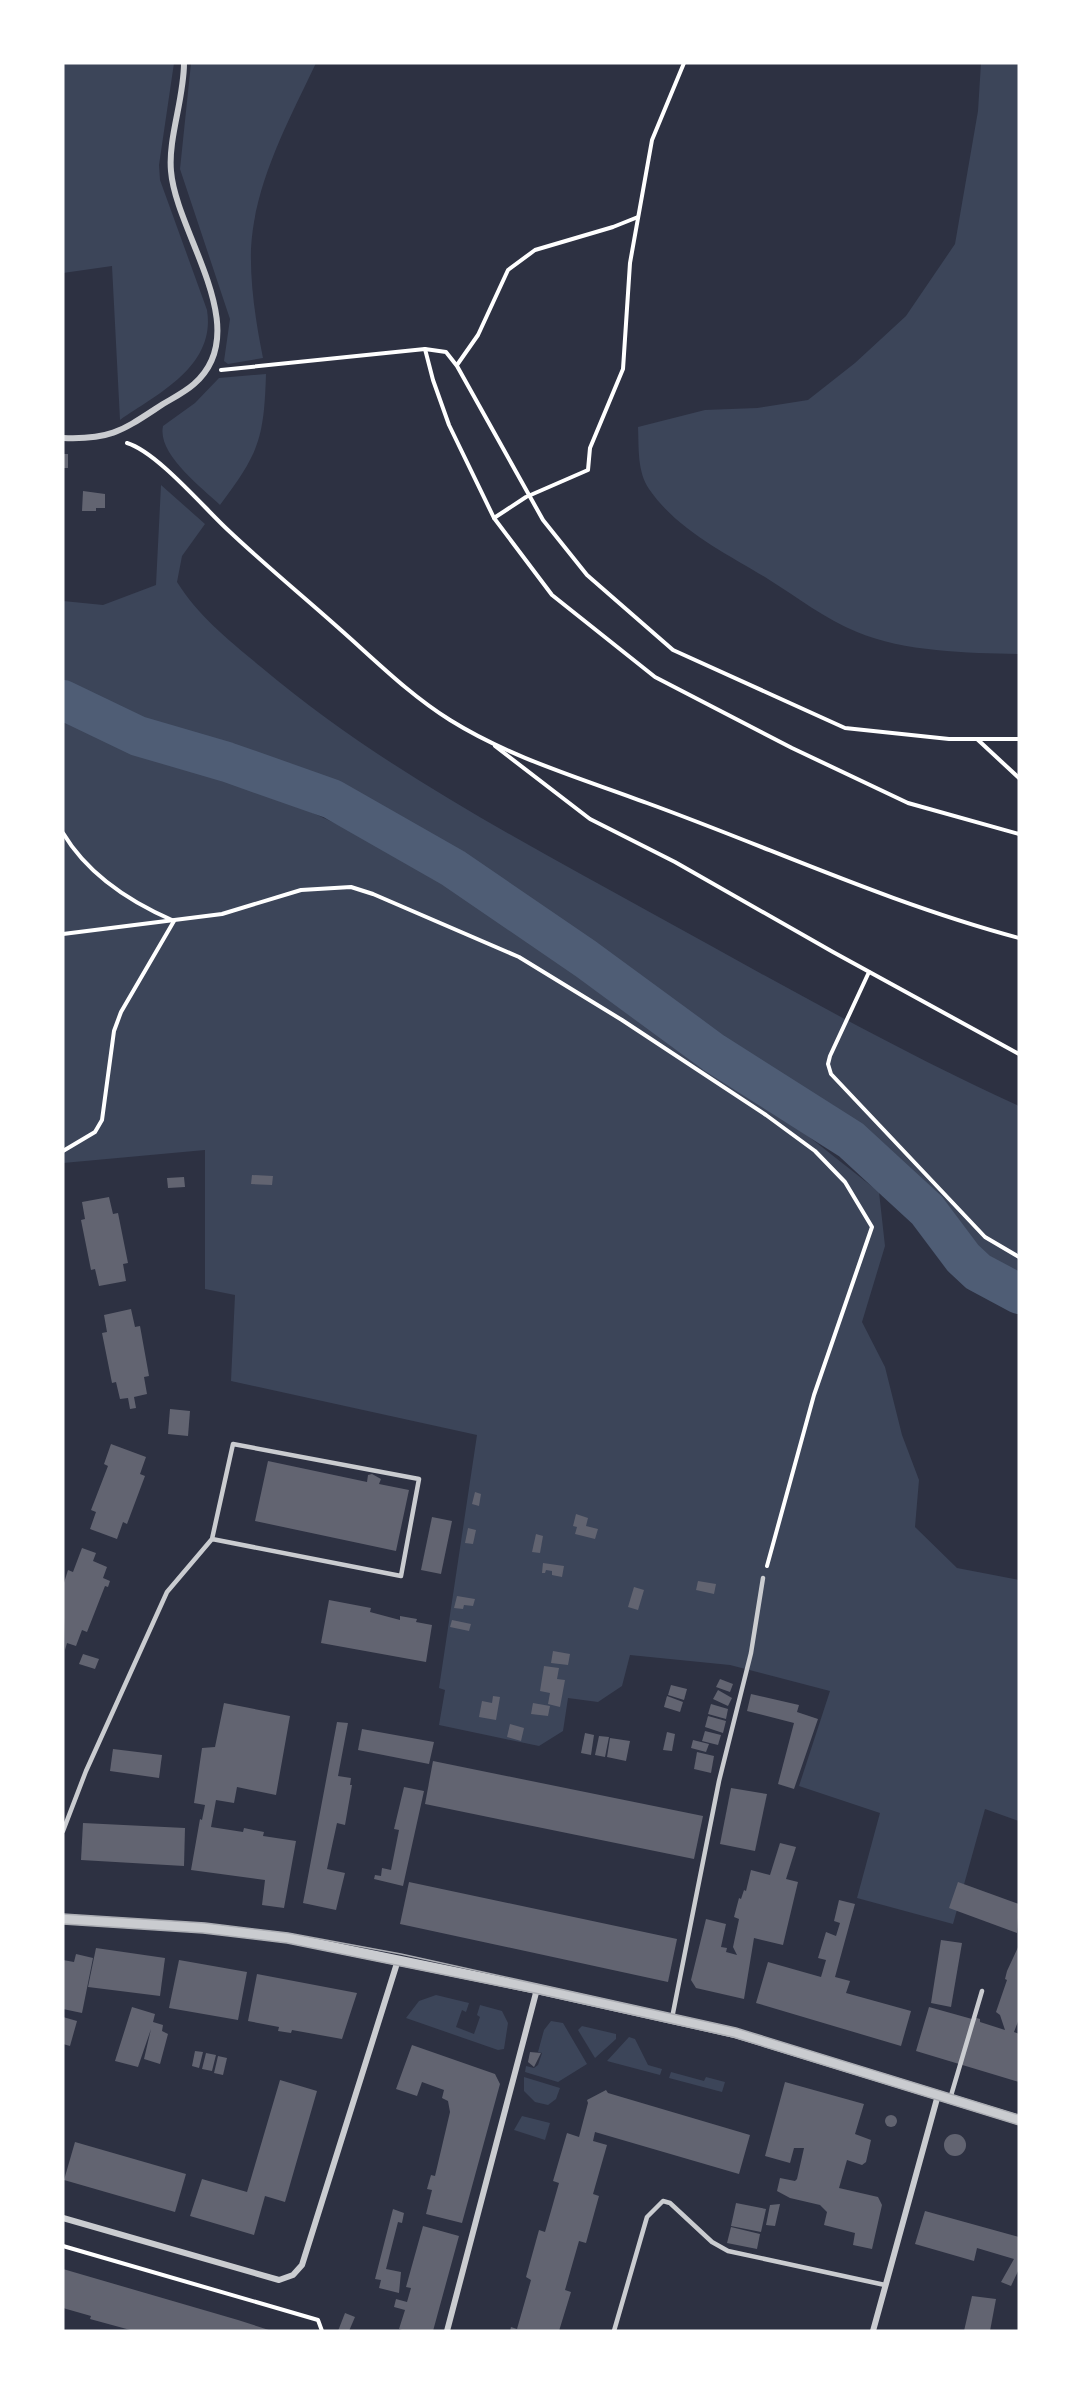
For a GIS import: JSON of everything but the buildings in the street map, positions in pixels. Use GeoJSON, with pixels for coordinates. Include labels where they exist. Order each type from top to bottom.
{"type":"FeatureCollection","features":[{"type":"Feature","properties":{"kind":"street"},"geometry":{"type":"LineString","coordinates":[[63,438],[106,437],[122,431],[194,385],[205,371],[216,343],[218,323],[212,294],[181,211],[170,170],[184,63]]}},
{"type":"Feature","properties":{"kind":"street"},"geometry":{"type":"LineString","coordinates":[[63,1919],[204,1928],[288,1938],[537,1989],[735,2033],[1019,2120]]}},
{"type":"Feature","properties":{"kind":"street"},"geometry":{"type":"LineString","coordinates":[[63,2218],[279,2280],[293,2275],[302,2265],[399,1960]]}},
{"type":"Feature","properties":{"kind":"street"},"geometry":{"type":"LineString","coordinates":[[447,2331],[537,1989]]}},
{"type":"Feature","properties":{"kind":"street"},"geometry":{"type":"LineString","coordinates":[[873,2331],[938,2095]]}},
{"type":"Feature","properties":{"kind":"lane"},"geometry":{"type":"LineString","coordinates":[[63,1831],[86,1771],[166,1592],[212,1539],[233,1444],[419,1479],[401,1576],[212,1539]]}},
{"type":"Feature","properties":{"kind":"lane"},"geometry":{"type":"LineString","coordinates":[[672,2018],[719,1781],[751,1653],[764,1578]]}},
{"type":"Feature","properties":{"kind":"lane"},"geometry":{"type":"LineString","coordinates":[[950,2099],[982,1991]]}},
{"type":"Feature","properties":{"kind":"lane"},"geometry":{"type":"LineString","coordinates":[[614,2331],[647,2217],[663,2201],[670,2204],[712,2242],[728,2251],[885,2285]]}},
{"type":"Feature","properties":{"kind":"path"},"geometry":{"type":"LineString","coordinates":[[494,518],[530,496],[588,470],[590,448],[623,369],[630,263],[652,140],[684,63]]}},
{"type":"Feature","properties":{"kind":"path"},"geometry":{"type":"LineString","coordinates":[[457,366],[478,334],[508,270],[535,250],[613,227],[638,216]]}},
{"type":"Feature","properties":{"kind":"path"},"geometry":{"type":"LineString","coordinates":[[205,371],[425,349],[446,352],[457,366],[543,520],[587,575],[673,650],[845,728],[976,739],[1019,739]]}},
{"type":"Feature","properties":{"kind":"path"},"geometry":{"type":"LineString","coordinates":[[425,349],[449,425],[494,518],[552,595],[655,677],[792,748],[908,803],[1019,834]]}},
{"type":"Feature","properties":{"kind":"path"},"geometry":{"type":"LineString","coordinates":[[106,437],[131,444],[151,456],[231,533],[410,692],[451,720],[490,742],[570,777],[647,802],[845,881],[967,924],[1019,938]]}},
{"type":"Feature","properties":{"kind":"path"},"geometry":{"type":"LineString","coordinates":[[976,739],[1019,778]]}},
{"type":"Feature","properties":{"kind":"path"},"geometry":{"type":"LineString","coordinates":[[490,742],[590,819],[675,862],[1019,1054]]}},
{"type":"Feature","properties":{"kind":"path"},"geometry":{"type":"LineString","coordinates":[[63,833],[70,844],[108,884],[144,908],[174,921]]}},
{"type":"Feature","properties":{"kind":"path"},"geometry":{"type":"LineString","coordinates":[[63,934],[222,914],[301,890],[351,887],[511,953],[622,1020],[766,1115],[814,1151],[845,1182],[872,1227],[814,1395],[764,1578]]}},
{"type":"Feature","properties":{"kind":"path"},"geometry":{"type":"LineString","coordinates":[[63,1151],[95,1132],[102,1120],[114,1031],[121,1012],[174,921]]}},
{"type":"Feature","properties":{"kind":"path"},"geometry":{"type":"LineString","coordinates":[[869,972],[830,1056],[828,1064],[831,1074],[986,1237],[1019,1257]]}},
{"type":"Feature","properties":{"kind":"path"},"geometry":{"type":"LineString","coordinates":[[63,2246],[318,2320],[322,2331]]}},
{"type":"Feature","properties":{"kind":"shaded area"},"geometry":{"type":"Polygon","coordinates":[[[63,63],[174,63],[159,165],[160,180],[207,310],[207,330],[203,347],[182,376],[120,420],[112,266],[63,273],[63,63]]]}},
{"type":"Feature","properties":{"kind":"shaded area"},"geometry":{"type":"Polygon","coordinates":[[[191,63],[316,63],[274,153],[254,225],[251,276],[263,358],[228,364],[224,361],[230,319],[180,169],[191,63]]]}},
{"type":"Feature","properties":{"kind":"shaded area"},"geometry":{"type":"Polygon","coordinates":[[[981,63],[1019,63],[1019,654],[958,652],[895,644],[875,639],[834,621],[704,540],[674,517],[645,482],[639,451],[638,427],[705,410],[757,408],[808,400],[855,363],[906,316],[955,244],[978,111],[981,63]]]}},
{"type":"Feature","properties":{"kind":"shaded area"},"geometry":{"type":"Polygon","coordinates":[[[266,374],[263,415],[257,444],[243,472],[220,505],[173,459],[163,437],[163,426],[195,403],[219,378],[266,374]]]}},
{"type":"Feature","properties":{"kind":"shaded area"},"geometry":{"type":"Polygon","coordinates":[[[161,485],[205,524],[182,556],[177,582],[216,628],[306,703],[402,770],[553,859],[835,1014],[1019,1106],[1019,1281],[988,1257],[909,1167],[861,1125],[831,1104],[760,1067],[583,939],[430,845],[330,790],[143,729],[63,690],[63,601],[103,605],[156,585],[161,485]]]}},
{"type":"Feature","properties":{"kind":"shaded area"},"geometry":{"type":"Polygon","coordinates":[[[63,716],[148,753],[287,801],[378,843],[457,889],[742,1084],[879,1192],[885,1246],[862,1322],[885,1367],[902,1435],[919,1480],[915,1527],[957,1568],[1019,1580],[1019,1821],[985,1809],[953,1924],[857,1898],[880,1813],[799,1786],[830,1691],[730,1665],[630,1655],[622,1686],[598,1702],[568,1698],[563,1731],[539,1746],[439,1725],[445,1690],[439,1688],[477,1435],[231,1381],[235,1295],[205,1289],[205,1150],[63,1163],[63,716]]]}},
{"type":"Feature","properties":{"kind":"shaded area"},"geometry":{"type":"Polygon","coordinates":[[[436,1995],[469,2003],[466,2012],[462,2010],[456,2027],[474,2034],[480,2017],[477,2015],[480,2005],[502,2011],[508,2023],[504,2049],[498,2050],[406,2018],[419,2001],[436,1995]]]}},
{"type":"Feature","properties":{"kind":"shaded area"},"geometry":{"type":"Polygon","coordinates":[[[551,2021],[563,2023],[587,2064],[558,2082],[525,2072],[526,2066],[534,2068],[538,2065],[542,2053],[538,2052],[544,2030],[551,2021]]]}},
{"type":"Feature","properties":{"kind":"shaded area"},"geometry":{"type":"Polygon","coordinates":[[[582,2026],[616,2034],[616,2039],[595,2058],[578,2030],[582,2026]]]}},
{"type":"Feature","properties":{"kind":"shaded area"},"geometry":{"type":"Polygon","coordinates":[[[629,2037],[635,2039],[648,2065],[662,2069],[660,2075],[607,2061],[629,2037]]]}},
{"type":"Feature","properties":{"kind":"shaded area"},"geometry":{"type":"Polygon","coordinates":[[[671,2072],[704,2081],[706,2077],[725,2082],[722,2092],[669,2078],[671,2072]]]}},
{"type":"Feature","properties":{"kind":"shaded area"},"geometry":{"type":"Polygon","coordinates":[[[524,2077],[560,2088],[556,2099],[548,2105],[535,2102],[524,2091],[524,2077]]]}},
{"type":"Feature","properties":{"kind":"shaded area"},"geometry":{"type":"Polygon","coordinates":[[[522,2116],[550,2123],[545,2140],[514,2130],[522,2116]]]}},
{"type":"Feature","properties":{"kind":"waterway"},"geometry":{"type":"LineString","coordinates":[[63,700],[138,736],[227,762],[332,799],[453,868],[586,959],[714,1053],[851,1140],[927,1210],[963,1258],[978,1272],[1019,1294]]}},
{"type":"Feature","properties":{"kind":"tram line"},"geometry":{"type":"LineString","coordinates":[[63,1914],[205,1923],[288,1933],[401,1954],[736,2028],[1019,2115]]}},
{"type":"Feature","properties":{"kind":"tram line"},"geometry":{"type":"LineString","coordinates":[[63,1924],[203,1933],[287,1943],[535,1993],[733,2037],[1019,2125]]}}]}
